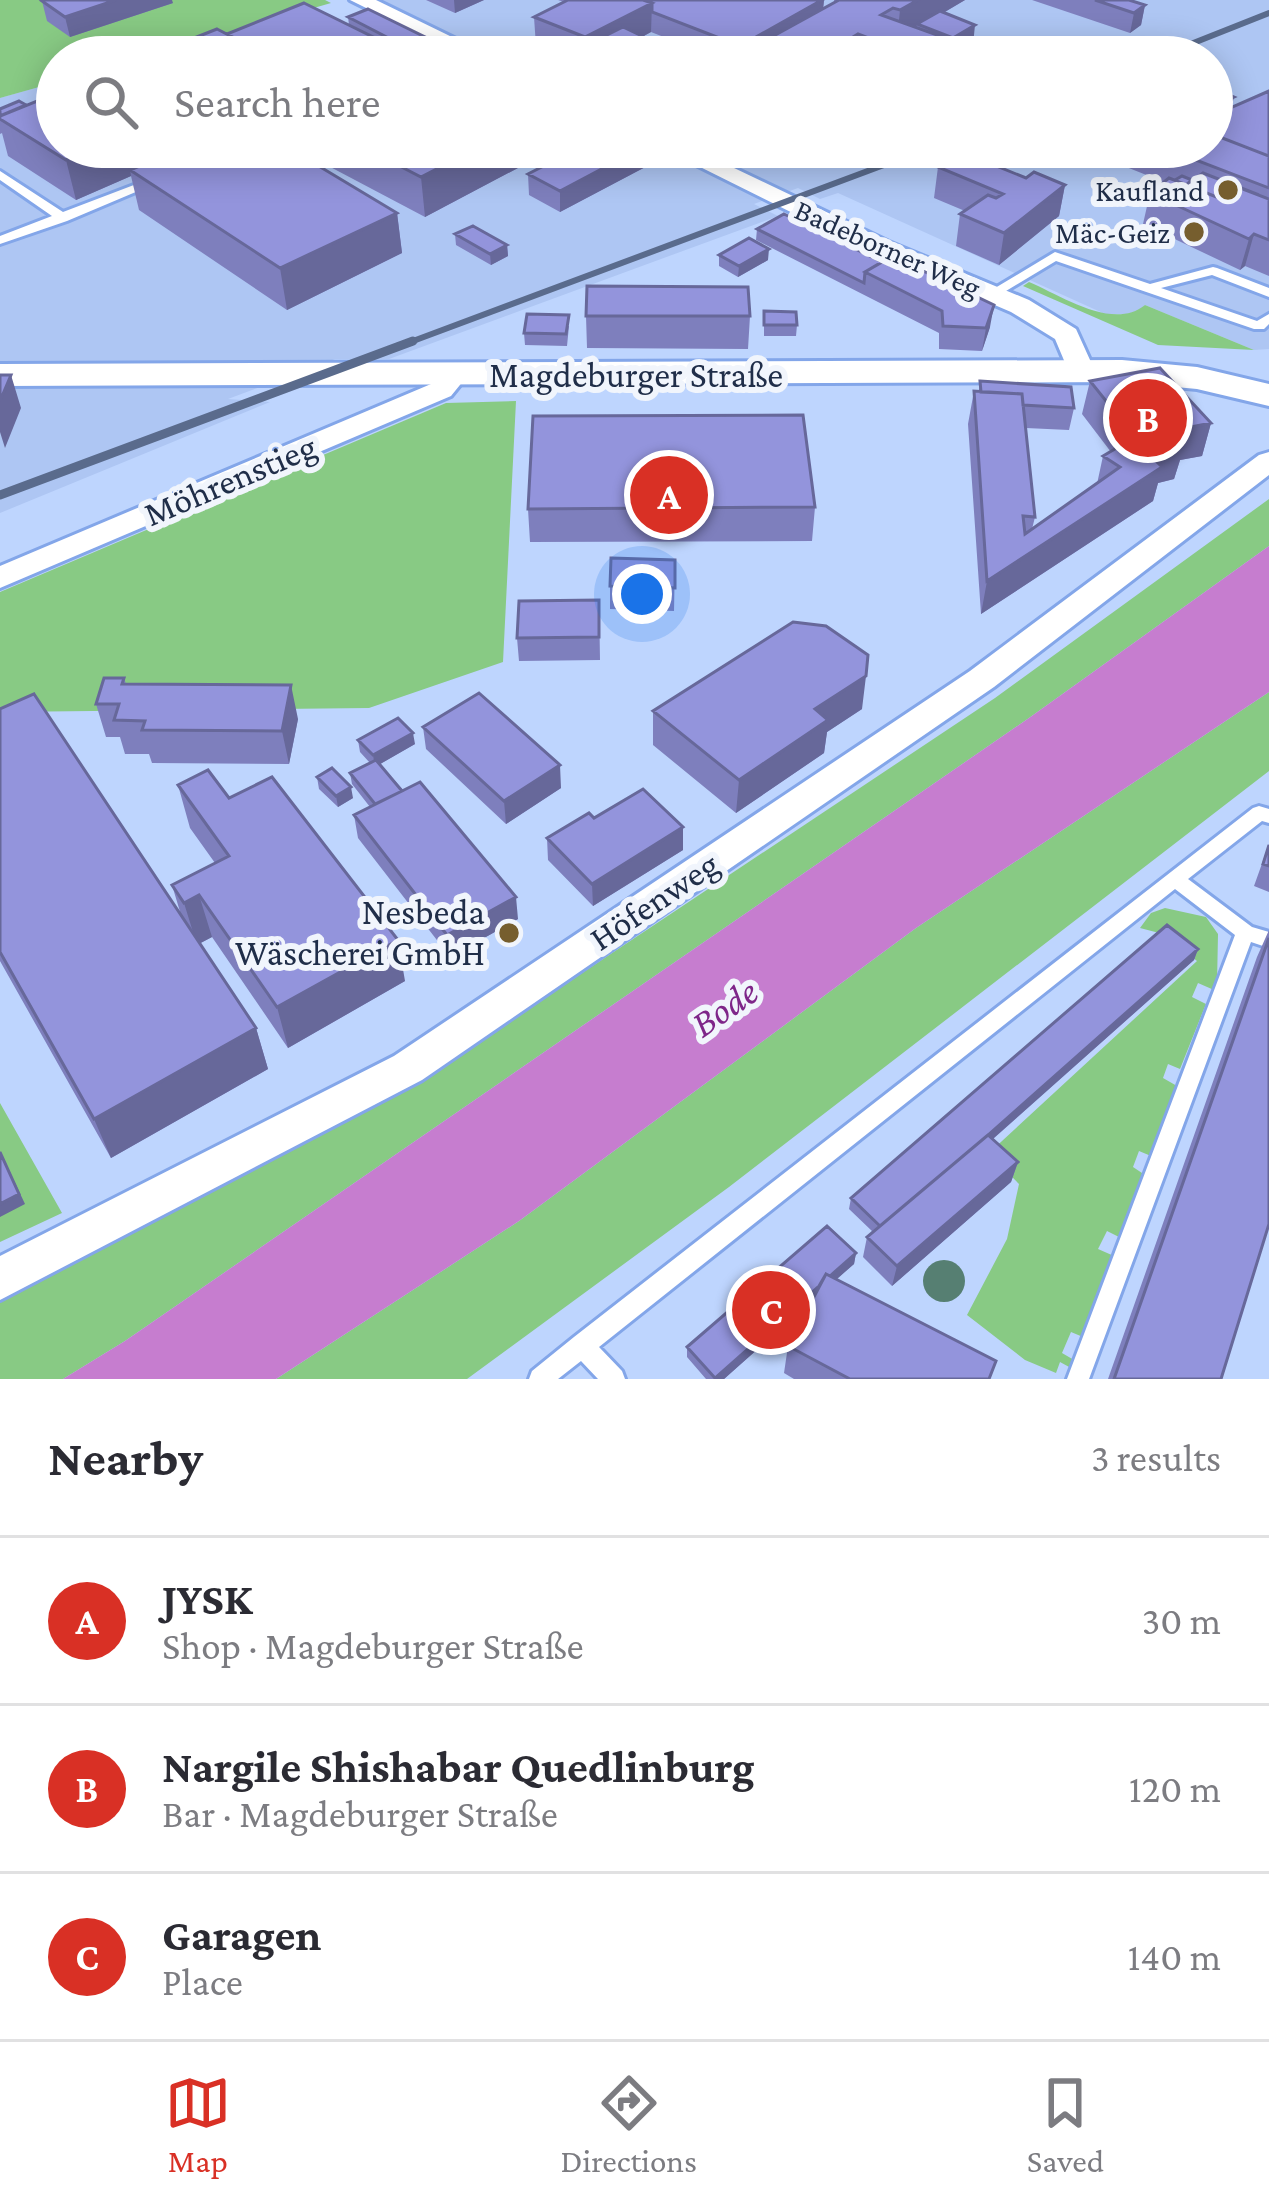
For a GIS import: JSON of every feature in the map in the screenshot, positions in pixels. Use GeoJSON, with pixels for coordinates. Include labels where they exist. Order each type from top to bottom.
{"type":"FeatureCollection","features":[{"type":"Feature","properties":{"kind":"main road","name":"Magdeburger Straße"},"geometry":{"type":"LineString","coordinates":[[0,375],[1081,371],[1165,374],[1269,395]]}},
{"type":"Feature","properties":{"kind":"street"},"geometry":{"type":"LineString","coordinates":[[360,0],[437,36]]}},
{"type":"Feature","properties":{"kind":"street","name":"Badeborner Weg"},"geometry":{"type":"LineString","coordinates":[[716,168],[880,247],[992,294],[1067,335],[1081,371]]}},
{"type":"Feature","properties":{"kind":"street","name":"Möhrenstieg"},"geometry":{"type":"LineString","coordinates":[[0,578],[441,390],[454,375]]}},
{"type":"Feature","properties":{"kind":"street","name":"Höfenweg"},"geometry":{"type":"LineString","coordinates":[[0,1279],[409,1067],[982,679],[1269,461]]}},
{"type":"Feature","properties":{"kind":"lane"},"geometry":{"type":"LineString","coordinates":[[0,175],[63,218]]}},
{"type":"Feature","properties":{"kind":"lane"},"geometry":{"type":"LineString","coordinates":[[0,241],[164,178]]}},
{"type":"Feature","properties":{"kind":"lane"},"geometry":{"type":"LineString","coordinates":[[992,294],[1055,256],[1154,286],[1259,326],[1269,318]]}},
{"type":"Feature","properties":{"kind":"lane"},"geometry":{"type":"LineString","coordinates":[[1154,286],[1213,271],[1269,293]]}},
{"type":"Feature","properties":{"kind":"lane"},"geometry":{"type":"LineString","coordinates":[[540,1379],[1259,813],[1269,816]]}},
{"type":"Feature","properties":{"kind":"lane"},"geometry":{"type":"LineString","coordinates":[[1175,879],[1245,932],[1269,940]]}},
{"type":"Feature","properties":{"kind":"lane"},"geometry":{"type":"LineString","coordinates":[[1078,1379],[1245,932]]}},
{"type":"Feature","properties":{"kind":"lane"},"geometry":{"type":"LineString","coordinates":[[582,1345],[614,1379]]}},
{"type":"Feature","properties":{"kind":"shaded area"},"geometry":{"type":"Polygon","coordinates":[[[348,0],[1269,0],[1269,349],[1254,350],[1145,305],[1134,314],[1105,314],[838,193],[820,199],[798,188],[754,204],[778,216],[389,359],[335,359],[228,399],[270,402],[0,513],[0,98],[36,88],[36,168],[1233,168],[1233,36],[424,36],[348,0]]]}},
{"type":"Feature","properties":{"kind":"green space"},"geometry":{"type":"Polygon","coordinates":[[[0,0],[331,3],[217,36],[36,36],[36,88],[0,98],[0,0]]]}},
{"type":"Feature","properties":{"kind":"green space"},"geometry":{"type":"Polygon","coordinates":[[[1029,282],[1103,313],[1132,312],[1145,305],[1254,350],[1158,345],[1023,286],[1029,282]]]}},
{"type":"Feature","properties":{"kind":"green space"},"geometry":{"type":"Polygon","coordinates":[[[516,401],[503,662],[369,708],[0,712],[0,592],[446,403],[516,401]]]}},
{"type":"Feature","properties":{"kind":"green space"},"geometry":{"type":"Polygon","coordinates":[[[1269,499],[1269,546],[1029,718],[125,1341],[63,1379],[0,1379],[0,1297],[420,1081],[995,698],[1269,499]]]}},
{"type":"Feature","properties":{"kind":"green space"},"geometry":{"type":"Polygon","coordinates":[[[1269,692],[1269,771],[729,1187],[467,1379],[276,1379],[519,1221],[916,928],[1269,692]]]}},
{"type":"Feature","properties":{"kind":"green space"},"geometry":{"type":"Polygon","coordinates":[[[1165,908],[1206,917],[1218,934],[1217,984],[1214,990],[1198,983],[1192,997],[1206,1004],[1180,1069],[1168,1064],[1163,1078],[1177,1086],[1151,1156],[1139,1151],[1133,1167],[1145,1175],[1121,1238],[1107,1231],[1098,1249],[1114,1256],[1083,1337],[1071,1332],[1062,1353],[1074,1360],[1071,1368],[1060,1362],[1056,1373],[1025,1360],[967,1315],[1007,1239],[1019,1184],[989,1153],[1197,961],[1163,934],[1140,928],[1151,913],[1165,908]]]}},
{"type":"Feature","properties":{"kind":"green space"},"geometry":{"type":"Polygon","coordinates":[[[0,1103],[62,1213],[0,1242],[0,1103]]]}},
{"type":"Feature","properties":{"kind":"water","name":"Bode"},"geometry":{"type":"Polygon","coordinates":[[[1269,546],[1269,692],[916,928],[519,1221],[276,1379],[63,1379],[125,1341],[1029,718],[1269,546]]]}},
{"type":"Feature","properties":{"kind":"building"},"geometry":{"type":"Polygon","coordinates":[[[45,0],[116,0],[65,17],[45,0]]]}},
{"type":"Feature","properties":{"kind":"building"},"geometry":{"type":"Polygon","coordinates":[[[568,0],[652,3],[587,36],[534,17],[568,0]]]}},
{"type":"Feature","properties":{"kind":"building"},"geometry":{"type":"Polygon","coordinates":[[[643,0],[822,0],[758,36],[714,36],[652,12],[652,3],[643,0]]]}},
{"type":"Feature","properties":{"kind":"building"},"geometry":{"type":"Polygon","coordinates":[[[839,0],[918,0],[881,15],[940,36],[858,34],[773,36],[839,0]]]}},
{"type":"Feature","properties":{"kind":"building"},"geometry":{"type":"Polygon","coordinates":[[[1095,0],[1129,0],[1145,5],[1134,13],[1095,0]]]}},
{"type":"Feature","properties":{"kind":"building"},"geometry":{"type":"Polygon","coordinates":[[[304,3],[371,36],[231,36],[227,34],[304,3]]]}},
{"type":"Feature","properties":{"kind":"building"},"geometry":{"type":"Polygon","coordinates":[[[368,9],[423,36],[385,36],[348,17],[368,9]]]}},
{"type":"Feature","properties":{"kind":"building"},"geometry":{"type":"Polygon","coordinates":[[[940,11],[975,25],[948,36],[917,24],[940,11]]]}},
{"type":"Feature","properties":{"kind":"building"},"geometry":{"type":"Polygon","coordinates":[[[623,27],[642,36],[605,36],[623,27]]]}},
{"type":"Feature","properties":{"kind":"building"},"geometry":{"type":"Polygon","coordinates":[[[217,29],[230,36],[199,36],[217,29]]]}},
{"type":"Feature","properties":{"kind":"building"},"geometry":{"type":"Polygon","coordinates":[[[1269,91],[1269,156],[1233,142],[1233,107],[1269,91]]]}},
{"type":"Feature","properties":{"kind":"building"},"geometry":{"type":"Polygon","coordinates":[[[19,101],[26,105],[0,116],[0,109],[19,101]]]}},
{"type":"Feature","properties":{"kind":"building"},"geometry":{"type":"Polygon","coordinates":[[[36,101],[36,141],[0,119],[36,101]]]}},
{"type":"Feature","properties":{"kind":"building"},"geometry":{"type":"Polygon","coordinates":[[[1233,142],[1269,156],[1269,188],[1217,168],[1233,168],[1233,142]]]}},
{"type":"Feature","properties":{"kind":"building"},"geometry":{"type":"Polygon","coordinates":[[[322,168],[397,213],[280,268],[130,170],[322,168]]]}},
{"type":"Feature","properties":{"kind":"building"},"geometry":{"type":"Polygon","coordinates":[[[404,168],[438,168],[421,177],[404,168]]]}},
{"type":"Feature","properties":{"kind":"building"},"geometry":{"type":"Polygon","coordinates":[[[540,168],[603,168],[560,191],[528,174],[540,168]]]}},
{"type":"Feature","properties":{"kind":"building"},"geometry":{"type":"Polygon","coordinates":[[[940,168],[1001,168],[1026,178],[1034,172],[1065,185],[1004,233],[960,214],[988,195],[1003,194],[940,168]]]}},
{"type":"Feature","properties":{"kind":"building"},"geometry":{"type":"Polygon","coordinates":[[[1203,173],[1259,195],[1235,186],[1219,198],[1186,185],[1203,173]]]}},
{"type":"Feature","properties":{"kind":"building"},"geometry":{"type":"Polygon","coordinates":[[[1169,178],[1219,198],[1235,186],[1269,199],[1269,240],[1254,234],[1249,239],[1150,193],[1169,178]]]}},
{"type":"Feature","properties":{"kind":"building"},"geometry":{"type":"Polygon","coordinates":[[[784,214],[882,262],[865,272],[864,283],[757,229],[784,214]]]}},
{"type":"Feature","properties":{"kind":"building"},"geometry":{"type":"Polygon","coordinates":[[[473,226],[507,245],[490,254],[455,234],[473,226]]]}},
{"type":"Feature","properties":{"kind":"building"},"geometry":{"type":"Polygon","coordinates":[[[749,238],[769,249],[739,266],[719,255],[749,238]]]}},
{"type":"Feature","properties":{"kind":"building"},"geometry":{"type":"Polygon","coordinates":[[[892,256],[994,305],[986,328],[943,326],[942,311],[865,272],[892,256]]]}},
{"type":"Feature","properties":{"kind":"building"},"geometry":{"type":"Polygon","coordinates":[[[587,286],[748,287],[750,316],[586,316],[587,286]]]}},
{"type":"Feature","properties":{"kind":"building"},"geometry":{"type":"Polygon","coordinates":[[[764,311],[796,312],[797,325],[764,325],[764,311]]]}},
{"type":"Feature","properties":{"kind":"building"},"geometry":{"type":"Polygon","coordinates":[[[527,314],[569,315],[566,334],[524,333],[527,314]]]}},
{"type":"Feature","properties":{"kind":"building"},"geometry":{"type":"Polygon","coordinates":[[[1160,368],[1211,423],[1171,431],[1184,446],[1148,453],[1162,467],[987,581],[974,391],[1022,394],[1035,517],[1023,516],[1025,534],[1120,467],[1103,456],[1135,437],[1090,381],[1160,368]]]}},
{"type":"Feature","properties":{"kind":"building"},"geometry":{"type":"Polygon","coordinates":[[[0,375],[11,375],[0,401],[0,375]]]}},
{"type":"Feature","properties":{"kind":"building"},"geometry":{"type":"Polygon","coordinates":[[[980,381],[1071,387],[1074,408],[1023,405],[1022,394],[981,392],[980,381]]]}},
{"type":"Feature","properties":{"kind":"building"},"geometry":{"type":"Polygon","coordinates":[[[803,415],[815,507],[528,509],[533,416],[803,415]]]}},
{"type":"Feature","properties":{"kind":"building"},"geometry":{"type":"Polygon","coordinates":[[[611,558],[675,560],[675,588],[610,586],[611,558]]]}},
{"type":"Feature","properties":{"kind":"building"},"geometry":{"type":"Polygon","coordinates":[[[599,600],[599,637],[517,638],[519,601],[599,600]]]}},
{"type":"Feature","properties":{"kind":"building"},"geometry":{"type":"Polygon","coordinates":[[[793,622],[826,626],[868,655],[866,676],[815,709],[828,720],[739,780],[653,711],[793,622]]]}},
{"type":"Feature","properties":{"kind":"building"},"geometry":{"type":"Polygon","coordinates":[[[104,678],[124,678],[122,684],[291,685],[282,731],[142,730],[145,721],[114,720],[119,704],[96,704],[104,678]]]}},
{"type":"Feature","properties":{"kind":"building"},"geometry":{"type":"Polygon","coordinates":[[[479,693],[560,765],[504,801],[423,727],[479,693]]]}},
{"type":"Feature","properties":{"kind":"building"},"geometry":{"type":"Polygon","coordinates":[[[34,694],[256,1028],[94,1119],[0,952],[0,709],[34,694]]]}},
{"type":"Feature","properties":{"kind":"building"},"geometry":{"type":"Polygon","coordinates":[[[398,718],[413,733],[373,755],[358,740],[398,718]]]}},
{"type":"Feature","properties":{"kind":"building"},"geometry":{"type":"Polygon","coordinates":[[[376,760],[402,791],[375,804],[350,773],[376,760]]]}},
{"type":"Feature","properties":{"kind":"building"},"geometry":{"type":"Polygon","coordinates":[[[332,768],[351,787],[336,796],[317,777],[332,768]]]}},
{"type":"Feature","properties":{"kind":"building"},"geometry":{"type":"Polygon","coordinates":[[[208,770],[229,798],[272,777],[398,940],[277,1007],[199,895],[184,903],[172,885],[229,856],[178,785],[208,770]]]}},
{"type":"Feature","properties":{"kind":"building"},"geometry":{"type":"Polygon","coordinates":[[[420,782],[516,897],[447,935],[354,815],[420,782]]]}},
{"type":"Feature","properties":{"kind":"building"},"geometry":{"type":"Polygon","coordinates":[[[643,789],[683,827],[592,884],[547,838],[643,789]]]}},
{"type":"Feature","properties":{"kind":"building"},"geometry":{"type":"Polygon","coordinates":[[[1167,925],[1198,949],[988,1135],[880,1226],[851,1198],[1167,925]]]}},
{"type":"Feature","properties":{"kind":"building"},"geometry":{"type":"Polygon","coordinates":[[[1269,938],[1269,1224],[1221,1379],[1114,1379],[1269,938]]]}},
{"type":"Feature","properties":{"kind":"building"},"geometry":{"type":"Polygon","coordinates":[[[988,1135],[1018,1162],[897,1266],[867,1237],[988,1135]]]}},
{"type":"Feature","properties":{"kind":"building"},"geometry":{"type":"Polygon","coordinates":[[[0,1152],[19,1194],[0,1204],[0,1152]]]}},
{"type":"Feature","properties":{"kind":"building"},"geometry":{"type":"Polygon","coordinates":[[[827,1226],[856,1253],[830,1276],[826,1274],[819,1286],[715,1378],[687,1347],[827,1226]]]}},
{"type":"Feature","properties":{"kind":"building"},"geometry":{"type":"Polygon","coordinates":[[[826,1274],[996,1361],[989,1379],[850,1379],[788,1346],[826,1274]]]}},
{"type":"Feature","properties":{"kind":"railway"},"geometry":{"type":"LineString","coordinates":[[1211,36],[1269,13]]}},
{"type":"Feature","properties":{"kind":"railway"},"geometry":{"type":"LineString","coordinates":[[405,344],[876,168]]}},
{"type":"Feature","properties":{"kind":"railway"},"geometry":{"type":"LineString","coordinates":[[0,495],[413,341]]}},
{"type":"Feature","properties":{"kind":"place","name":"Kaufland"},"geometry":{"type":"Point","coordinates":[1228,190]}},
{"type":"Feature","properties":{"kind":"place","name":"Mäc-Geiz"},"geometry":{"type":"Point","coordinates":[1194,232]}},
{"type":"Feature","properties":{"kind":"place","name":"Nargile Shishabar Quedlinburg"},"geometry":{"type":"Point","coordinates":[1148,418]}},
{"type":"Feature","properties":{"kind":"place","name":"JYSK"},"geometry":{"type":"Point","coordinates":[669,495]}},
{"type":"Feature","properties":{"kind":"place","name":"Nesbeda Wäscherei GmbH"},"geometry":{"type":"Point","coordinates":[509,933]}},
{"type":"Feature","properties":{"kind":"place","name":"Garagen"},"geometry":{"type":"Point","coordinates":[771,1310]}}]}
